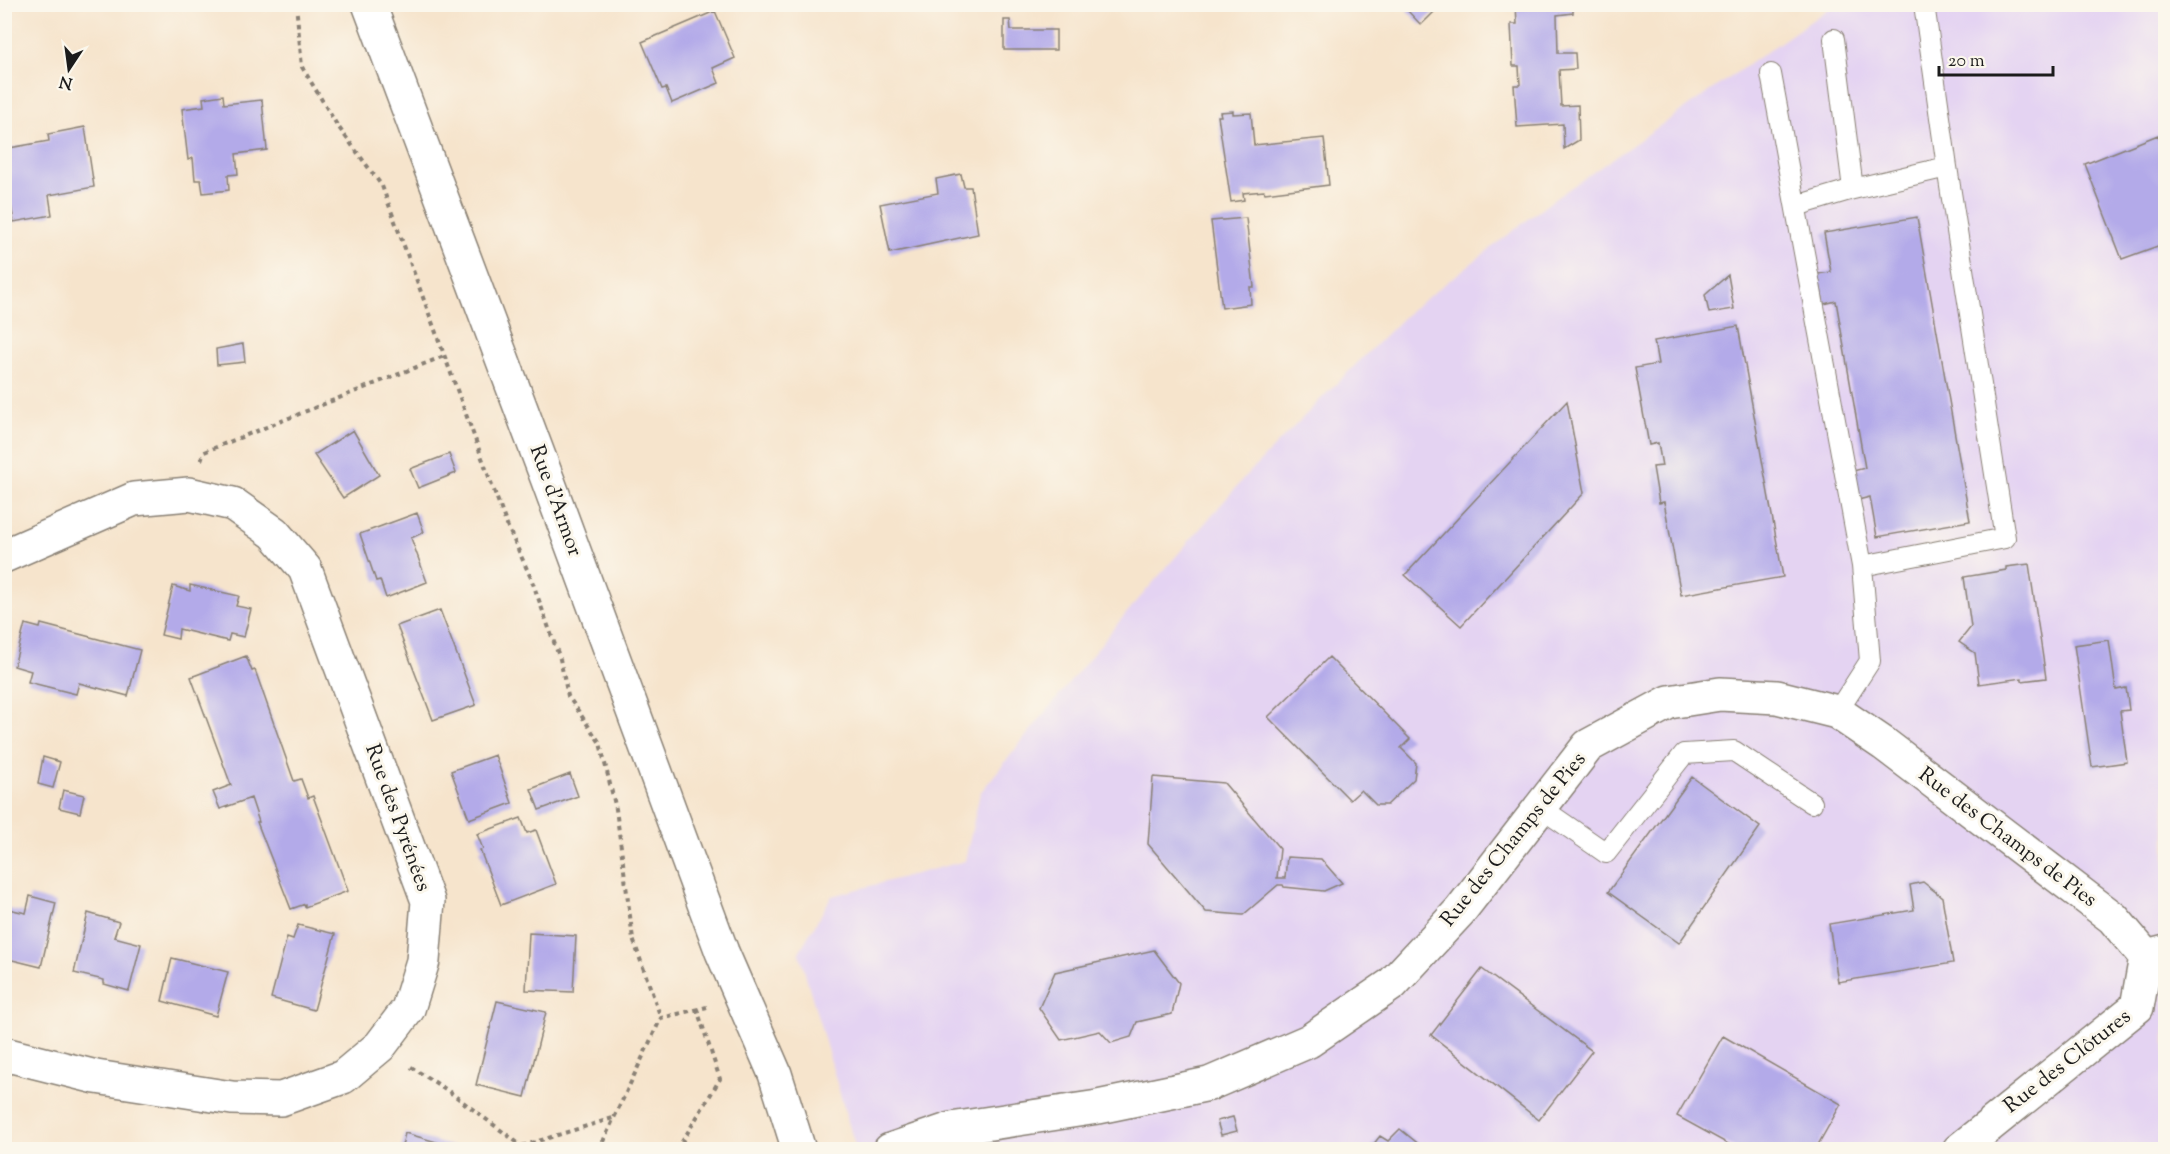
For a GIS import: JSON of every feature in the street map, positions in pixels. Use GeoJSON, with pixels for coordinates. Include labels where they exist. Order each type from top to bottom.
{"type":"FeatureCollection","features":[{"type":"Feature","properties":{"kind":"street","name":"Rue d'Armor"},"geometry":{"type":"LineString","coordinates":[[369,4],[722,952],[774,1074],[799,1149]]}},
{"type":"Feature","properties":{"kind":"street","name":"Rue des Pyrénées"},"geometry":{"type":"LineString","coordinates":[[4,556],[134,499],[189,494],[233,504],[274,533],[305,569],[428,901],[423,962],[408,1009],[380,1046],[343,1077],[281,1099],[232,1098],[96,1077],[4,1054]]}},
{"type":"Feature","properties":{"kind":"street","name":"Rue des Champs de Pies"},"geometry":{"type":"LineString","coordinates":[[890,1149],[951,1129],[1098,1107],[1209,1084],[1309,1041],[1392,984],[1460,911],[1588,746],[1670,702],[1720,694],[1777,697],[1837,712],[1884,744],[2112,918],[2156,955]]}},
{"type":"Feature","properties":{"kind":"street","name":"Rue des Clôtures"},"geometry":{"type":"LineString","coordinates":[[1959,1149],[2137,1007],[2156,955]]}},
{"type":"Feature","properties":{"kind":"lane"},"geometry":{"type":"LineString","coordinates":[[1862,566],[2005,538],[1924,4]]}},
{"type":"Feature","properties":{"kind":"lane"},"geometry":{"type":"LineString","coordinates":[[1834,39],[1853,189]]}},
{"type":"Feature","properties":{"kind":"lane"},"geometry":{"type":"LineString","coordinates":[[1771,74],[1862,566],[1870,661],[1837,712]]}},
{"type":"Feature","properties":{"kind":"lane"},"geometry":{"type":"LineString","coordinates":[[1796,206],[1853,189],[1947,166]]}},
{"type":"Feature","properties":{"kind":"lane"},"geometry":{"type":"LineString","coordinates":[[1540,808],[1606,854],[1684,754],[1734,751],[1812,803]]}},
{"type":"Feature","properties":{"kind":"path"},"geometry":{"type":"LineString","coordinates":[[296,4],[302,67],[338,125],[382,186],[506,523],[531,579],[560,659],[568,696],[600,743],[616,809],[633,939],[661,1018],[599,1149]]}},
{"type":"Feature","properties":{"kind":"path"},"geometry":{"type":"LineString","coordinates":[[189,494],[204,452],[444,356]]}},
{"type":"Feature","properties":{"kind":"path"},"geometry":{"type":"LineString","coordinates":[[661,1018],[742,998]]}},
{"type":"Feature","properties":{"kind":"path"},"geometry":{"type":"LineString","coordinates":[[677,1149],[720,1079],[697,1009]]}},
{"type":"Feature","properties":{"kind":"path"},"geometry":{"type":"LineString","coordinates":[[380,1046],[447,1090],[523,1148],[613,1118]]}},
{"type":"Feature","properties":{"kind":"shaded area"},"geometry":{"type":"Polygon","coordinates":[[[1834,5],[2165,5],[2165,1149],[856,1149],[799,952],[832,896],[965,861],[980,793],[1118,623],[1246,476],[1410,311],[1553,200],[1834,5]]]}},
{"type":"Feature","properties":{"kind":"building"},"geometry":{"type":"Polygon","coordinates":[[[1407,4],[1442,4],[1421,25],[1407,10],[1409,7],[1407,4]]]}},
{"type":"Feature","properties":{"kind":"building"},"geometry":{"type":"Polygon","coordinates":[[[1516,4],[1573,4],[1573,13],[1557,15],[1558,53],[1575,53],[1576,69],[1559,70],[1561,106],[1578,105],[1579,140],[1564,149],[1563,124],[1517,127],[1514,85],[1520,85],[1519,66],[1513,66],[1511,24],[1517,24],[1516,4]]]}},
{"type":"Feature","properties":{"kind":"building"},"geometry":{"type":"Polygon","coordinates":[[[715,11],[735,58],[713,68],[719,83],[672,103],[666,88],[662,89],[642,42],[715,11]]]}},
{"type":"Feature","properties":{"kind":"building"},"geometry":{"type":"Polygon","coordinates":[[[1004,20],[1010,20],[1011,30],[1056,30],[1056,50],[1004,50],[1004,20]]]}},
{"type":"Feature","properties":{"kind":"building"},"geometry":{"type":"Polygon","coordinates":[[[223,95],[224,104],[262,100],[267,150],[236,154],[238,174],[228,175],[229,190],[203,193],[201,180],[195,180],[193,158],[188,160],[182,109],[204,106],[203,98],[223,95]]]}},
{"type":"Feature","properties":{"kind":"building"},"geometry":{"type":"Polygon","coordinates":[[[1233,111],[1233,114],[1251,113],[1254,145],[1324,138],[1329,185],[1265,193],[1264,191],[1243,193],[1244,200],[1231,202],[1218,116],[1221,116],[1220,112],[1233,111]]]}},
{"type":"Feature","properties":{"kind":"building"},"geometry":{"type":"Polygon","coordinates":[[[85,127],[94,187],[49,195],[52,215],[14,222],[4,165],[4,149],[49,141],[48,134],[85,127]]]}},
{"type":"Feature","properties":{"kind":"building"},"geometry":{"type":"Polygon","coordinates":[[[2158,135],[2162,144],[2166,143],[2166,243],[2122,259],[2085,164],[2158,135]]]}},
{"type":"Feature","properties":{"kind":"building"},"geometry":{"type":"Polygon","coordinates":[[[961,174],[964,187],[971,187],[978,234],[890,253],[880,204],[938,193],[936,179],[961,174]]]}},
{"type":"Feature","properties":{"kind":"building"},"geometry":{"type":"Polygon","coordinates":[[[1917,217],[1970,521],[1877,537],[1870,497],[1858,500],[1853,471],[1865,468],[1836,301],[1824,304],[1818,274],[1831,272],[1824,233],[1917,217]]]}},
{"type":"Feature","properties":{"kind":"building"},"geometry":{"type":"Polygon","coordinates":[[[1246,218],[1254,287],[1250,287],[1251,304],[1222,308],[1211,221],[1246,218]]]}},
{"type":"Feature","properties":{"kind":"building"},"geometry":{"type":"Polygon","coordinates":[[[1728,275],[1734,309],[1709,313],[1705,295],[1728,275]]]}},
{"type":"Feature","properties":{"kind":"building"},"geometry":{"type":"Polygon","coordinates":[[[1738,326],[1783,577],[1681,595],[1664,502],[1659,503],[1653,467],[1662,466],[1658,443],[1649,445],[1635,368],[1658,364],[1654,341],[1738,326]]]}},
{"type":"Feature","properties":{"kind":"building"},"geometry":{"type":"Polygon","coordinates":[[[243,344],[245,362],[217,365],[216,349],[243,344]]]}},
{"type":"Feature","properties":{"kind":"building"},"geometry":{"type":"Polygon","coordinates":[[[1567,401],[1584,493],[1461,626],[1405,575],[1567,401]]]}},
{"type":"Feature","properties":{"kind":"building"},"geometry":{"type":"Polygon","coordinates":[[[353,430],[379,475],[343,498],[314,455],[353,430]]]}},
{"type":"Feature","properties":{"kind":"building"},"geometry":{"type":"Polygon","coordinates":[[[449,454],[456,473],[418,488],[410,469],[449,454]]]}},
{"type":"Feature","properties":{"kind":"building"},"geometry":{"type":"Polygon","coordinates":[[[417,513],[424,532],[411,538],[427,582],[386,598],[380,580],[376,581],[360,534],[417,513]]]}},
{"type":"Feature","properties":{"kind":"building"},"geometry":{"type":"Polygon","coordinates":[[[2029,564],[2046,678],[2022,681],[2022,678],[1979,684],[1975,653],[1959,642],[1971,627],[1964,577],[2029,564]]]}},
{"type":"Feature","properties":{"kind":"building"},"geometry":{"type":"Polygon","coordinates":[[[190,585],[239,596],[236,606],[251,609],[244,637],[230,634],[228,641],[179,629],[178,639],[161,635],[173,586],[190,591],[190,585]]]}},
{"type":"Feature","properties":{"kind":"building"},"geometry":{"type":"Polygon","coordinates":[[[440,610],[476,705],[433,720],[397,626],[440,610]]]}},
{"type":"Feature","properties":{"kind":"building"},"geometry":{"type":"Polygon","coordinates":[[[25,624],[40,628],[41,624],[140,650],[128,696],[79,683],[76,694],[28,682],[31,671],[14,666],[25,624]]]}},
{"type":"Feature","properties":{"kind":"building"},"geometry":{"type":"Polygon","coordinates":[[[2109,640],[2116,690],[2126,688],[2129,710],[2120,711],[2127,762],[2092,767],[2074,645],[2109,640]]]}},
{"type":"Feature","properties":{"kind":"building"},"geometry":{"type":"Polygon","coordinates":[[[246,656],[252,671],[255,670],[294,781],[301,779],[308,798],[313,796],[348,891],[305,907],[305,904],[291,909],[257,822],[259,822],[251,798],[220,809],[213,792],[231,785],[191,677],[246,656]]]}},
{"type":"Feature","properties":{"kind":"building"},"geometry":{"type":"Polygon","coordinates":[[[1329,657],[1410,739],[1401,748],[1416,763],[1414,779],[1387,805],[1376,805],[1361,790],[1350,800],[1268,717],[1329,657]]]}},
{"type":"Feature","properties":{"kind":"building"},"geometry":{"type":"Polygon","coordinates":[[[495,755],[512,803],[469,819],[451,771],[495,755]]]}},
{"type":"Feature","properties":{"kind":"building"},"geometry":{"type":"Polygon","coordinates":[[[43,757],[60,762],[53,788],[38,784],[43,757]]]}},
{"type":"Feature","properties":{"kind":"building"},"geometry":{"type":"Polygon","coordinates":[[[570,774],[578,796],[539,810],[531,789],[570,774]]]}},
{"type":"Feature","properties":{"kind":"building"},"geometry":{"type":"Polygon","coordinates":[[[1153,777],[1224,783],[1280,849],[1277,878],[1285,878],[1287,857],[1321,859],[1342,883],[1324,891],[1278,885],[1243,915],[1206,912],[1148,844],[1153,777]]]}},
{"type":"Feature","properties":{"kind":"building"},"geometry":{"type":"Polygon","coordinates":[[[1692,777],[1760,827],[1679,943],[1608,892],[1692,777]]]}},
{"type":"Feature","properties":{"kind":"building"},"geometry":{"type":"Polygon","coordinates":[[[63,790],[84,795],[80,813],[59,808],[63,790]]]}},
{"type":"Feature","properties":{"kind":"building"},"geometry":{"type":"Polygon","coordinates":[[[521,818],[527,833],[536,830],[556,884],[501,905],[480,850],[483,849],[477,834],[521,818]]]}},
{"type":"Feature","properties":{"kind":"building"},"geometry":{"type":"Polygon","coordinates":[[[1923,882],[1942,897],[1953,963],[1838,982],[1829,924],[1914,910],[1910,885],[1923,882]]]}},
{"type":"Feature","properties":{"kind":"building"},"geometry":{"type":"Polygon","coordinates":[[[30,896],[56,903],[41,967],[4,958],[4,908],[26,913],[30,896]]]}},
{"type":"Feature","properties":{"kind":"building"},"geometry":{"type":"Polygon","coordinates":[[[88,913],[119,922],[114,937],[141,944],[129,991],[104,984],[104,980],[74,973],[88,913]]]}},
{"type":"Feature","properties":{"kind":"building"},"geometry":{"type":"Polygon","coordinates":[[[298,925],[335,934],[314,1010],[271,998],[287,937],[293,939],[298,925]]]}},
{"type":"Feature","properties":{"kind":"building"},"geometry":{"type":"Polygon","coordinates":[[[529,933],[576,936],[573,992],[526,990],[529,933]]]}},
{"type":"Feature","properties":{"kind":"building"},"geometry":{"type":"Polygon","coordinates":[[[1154,950],[1179,983],[1172,1014],[1137,1022],[1131,1037],[1111,1043],[1100,1031],[1061,1040],[1039,1008],[1055,972],[1154,950]]]}},
{"type":"Feature","properties":{"kind":"building"},"geometry":{"type":"Polygon","coordinates":[[[172,958],[228,972],[216,1016],[162,1001],[172,958]]]}},
{"type":"Feature","properties":{"kind":"building"},"geometry":{"type":"Polygon","coordinates":[[[1482,969],[1592,1051],[1539,1120],[1431,1035],[1482,969]]]}},
{"type":"Feature","properties":{"kind":"building"},"geometry":{"type":"Polygon","coordinates":[[[497,1001],[546,1012],[525,1097],[476,1085],[497,1001]]]}},
{"type":"Feature","properties":{"kind":"building"},"geometry":{"type":"Polygon","coordinates":[[[1723,1036],[1841,1104],[1815,1150],[1739,1150],[1677,1116],[1723,1036]]]}},
{"type":"Feature","properties":{"kind":"building"},"geometry":{"type":"Polygon","coordinates":[[[1233,1117],[1237,1131],[1221,1135],[1217,1121],[1233,1117]]]}},
{"type":"Feature","properties":{"kind":"building"},"geometry":{"type":"Polygon","coordinates":[[[1400,1129],[1421,1146],[1418,1150],[1369,1150],[1380,1136],[1388,1141],[1400,1129]]]}},
{"type":"Feature","properties":{"kind":"building"},"geometry":{"type":"Polygon","coordinates":[[[405,1133],[461,1149],[461,1150],[401,1150],[405,1133]]]}}]}
